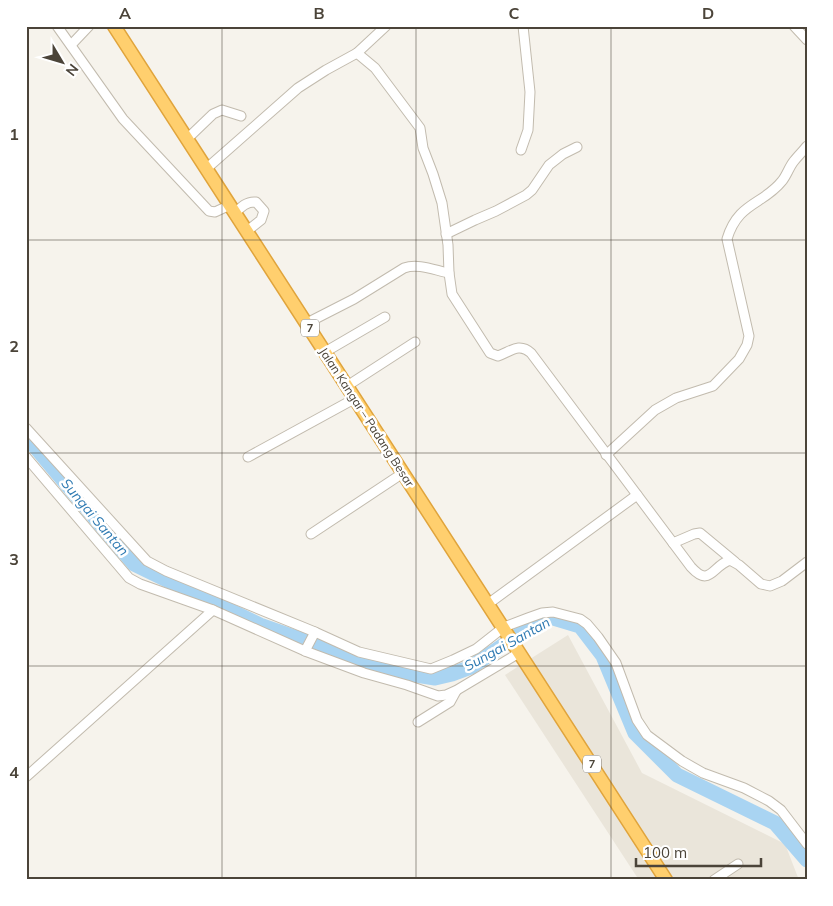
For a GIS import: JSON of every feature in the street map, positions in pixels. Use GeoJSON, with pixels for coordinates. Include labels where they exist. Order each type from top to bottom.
{"type":"FeatureCollection","features":[{"type":"Feature","properties":{"kind":"highway","name":"Jalan Kangar – Padang Besar"},"geometry":{"type":"LineString","coordinates":[[114,26],[505,629]]}},
{"type":"Feature","properties":{"kind":"highway","name":"7"},"geometry":{"type":"LineString","coordinates":[[505,629],[666,880]]}},
{"type":"Feature","properties":{"kind":"street"},"geometry":{"type":"LineString","coordinates":[[57,26],[124,119],[209,211],[215,212],[232,209],[251,201],[256,202],[264,211],[261,220],[246,231]]}},
{"type":"Feature","properties":{"kind":"street"},"geometry":{"type":"LineString","coordinates":[[71,45],[88,26]]}},
{"type":"Feature","properties":{"kind":"street"},"geometry":{"type":"LineString","coordinates":[[206,169],[298,88],[357,53],[386,26]]}},
{"type":"Feature","properties":{"kind":"street"},"geometry":{"type":"LineString","coordinates":[[521,150],[528,130],[530,92],[523,26]]}},
{"type":"Feature","properties":{"kind":"street"},"geometry":{"type":"LineString","coordinates":[[794,26],[807,40]]}},
{"type":"Feature","properties":{"kind":"street"},"geometry":{"type":"LineString","coordinates":[[357,53],[375,68],[420,128],[423,148],[442,203],[448,273],[452,294],[490,353],[498,356],[519,347],[527,350],[673,543],[700,575],[710,575],[726,561],[734,562]]}},
{"type":"Feature","properties":{"kind":"street"},"geometry":{"type":"LineString","coordinates":[[187,139],[214,114],[222,110],[241,116]]}},
{"type":"Feature","properties":{"kind":"street"},"geometry":{"type":"LineString","coordinates":[[606,455],[651,413],[676,398],[713,386],[739,359],[747,345],[749,336],[727,239],[736,220],[747,207],[782,181],[794,161],[807,146]]}},
{"type":"Feature","properties":{"kind":"street"},"geometry":{"type":"LineString","coordinates":[[446,234],[526,195],[532,190],[549,165],[563,154],[578,147]]}},
{"type":"Feature","properties":{"kind":"street"},"geometry":{"type":"LineString","coordinates":[[307,323],[354,299],[410,266],[425,267],[448,273]]}},
{"type":"Feature","properties":{"kind":"street"},"geometry":{"type":"LineString","coordinates":[[325,352],[384,317]]}},
{"type":"Feature","properties":{"kind":"street"},"geometry":{"type":"LineString","coordinates":[[346,386],[415,342]]}},
{"type":"Feature","properties":{"kind":"street"},"geometry":{"type":"LineString","coordinates":[[248,457],[354,398]]}},
{"type":"Feature","properties":{"kind":"street"},"geometry":{"type":"LineString","coordinates":[[26,428],[148,561],[166,571],[314,635],[359,652],[431,668],[446,663],[476,648],[505,629],[542,613],[553,612],[574,617],[587,624],[616,663],[637,720],[647,735],[682,761],[769,801],[781,810],[807,844]]}},
{"type":"Feature","properties":{"kind":"street"},"geometry":{"type":"LineString","coordinates":[[26,457],[129,578],[140,584],[213,610],[364,673],[438,696],[446,695],[518,651]]}},
{"type":"Feature","properties":{"kind":"street"},"geometry":{"type":"LineString","coordinates":[[311,534],[403,473]]}},
{"type":"Feature","properties":{"kind":"street"},"geometry":{"type":"LineString","coordinates":[[488,604],[637,494]]}},
{"type":"Feature","properties":{"kind":"street"},"geometry":{"type":"LineString","coordinates":[[673,543],[700,533],[758,582],[770,586],[782,581],[807,562]]}},
{"type":"Feature","properties":{"kind":"street"},"geometry":{"type":"LineString","coordinates":[[26,777],[213,610]]}},
{"type":"Feature","properties":{"kind":"street"},"geometry":{"type":"LineString","coordinates":[[306,649],[314,635]]}},
{"type":"Feature","properties":{"kind":"street"},"geometry":{"type":"LineString","coordinates":[[418,722],[450,702],[457,690]]}},
{"type":"Feature","properties":{"kind":"street"},"geometry":{"type":"LineString","coordinates":[[714,880],[738,864]]}},
{"type":"Feature","properties":{"kind":"shaded area"},"geometry":{"type":"Polygon","coordinates":[[[568,635],[642,773],[785,844],[799,880],[634,880],[637,877],[505,675],[568,635]]]}},
{"type":"Feature","properties":{"kind":"waterway","name":"Sungai Santan"},"geometry":{"type":"LineString","coordinates":[[26,436],[134,564],[260,625],[391,671],[435,678],[452,674],[471,667],[532,626],[550,617],[580,626],[603,656],[635,733],[677,775],[775,823],[807,860]]}}]}
